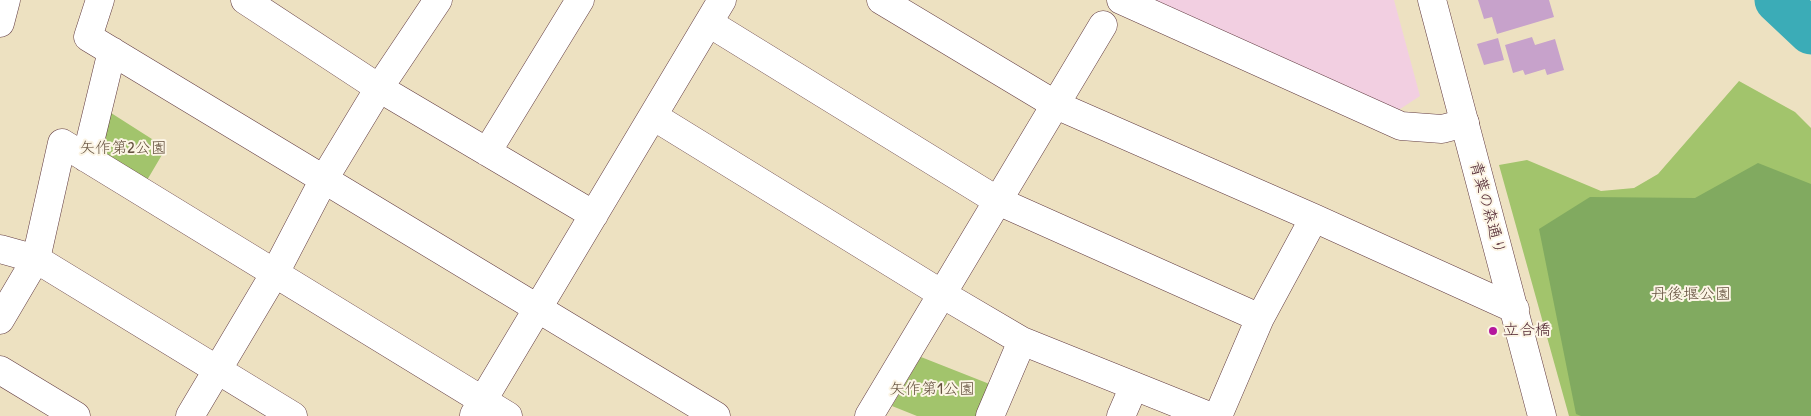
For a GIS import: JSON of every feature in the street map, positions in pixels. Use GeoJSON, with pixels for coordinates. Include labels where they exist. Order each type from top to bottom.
{"type":"FeatureCollection","features":[{"type":"Feature","properties":{"kind":"street"},"geometry":{"type":"LineString","coordinates":[[0,23],[6,0]]}},
{"type":"Feature","properties":{"kind":"street"},"geometry":{"type":"LineString","coordinates":[[100,0],[88,37],[716,416]]}},
{"type":"Feature","properties":{"kind":"street"},"geometry":{"type":"LineString","coordinates":[[246,0],[379,88],[594,215]]}},
{"type":"Feature","properties":{"kind":"street"},"geometry":{"type":"LineString","coordinates":[[190,416],[275,273],[324,179],[379,88],[438,0]]}},
{"type":"Feature","properties":{"kind":"street"},"geometry":{"type":"LineString","coordinates":[[487,152],[580,0]]}},
{"type":"Feature","properties":{"kind":"street"},"geometry":{"type":"LineString","coordinates":[[881,0],[1056,105],[1314,218],[1515,309]]}},
{"type":"Feature","properties":{"kind":"street"},"geometry":{"type":"LineString","coordinates":[[1121,0],[1401,126],[1442,129],[1465,123]]}},
{"type":"Feature","properties":{"kind":"street","name":"青葉の森通り"},"geometry":{"type":"LineString","coordinates":[[1432,0],[1542,416]]}},
{"type":"Feature","properties":{"kind":"street"},"geometry":{"type":"LineString","coordinates":[[479,408],[716,11],[998,201],[1260,318]]}},
{"type":"Feature","properties":{"kind":"street"},"geometry":{"type":"LineString","coordinates":[[869,416],[1103,26]]}},
{"type":"Feature","properties":{"kind":"street"},"geometry":{"type":"LineString","coordinates":[[86,158],[112,51]]}},
{"type":"Feature","properties":{"kind":"street"},"geometry":{"type":"LineString","coordinates":[[653,116],[942,294],[1022,341],[1209,416]]}},
{"type":"Feature","properties":{"kind":"street"},"geometry":{"type":"LineString","coordinates":[[0,320],[36,259],[62,143],[275,273],[479,408],[508,416]]}},
{"type":"Feature","properties":{"kind":"street"},"geometry":{"type":"LineString","coordinates":[[1218,416],[1260,318],[1314,218]]}},
{"type":"Feature","properties":{"kind":"street"},"geometry":{"type":"LineString","coordinates":[[0,249],[36,259],[293,416]]}},
{"type":"Feature","properties":{"kind":"street"},"geometry":{"type":"LineString","coordinates":[[990,416],[1022,341]]}},
{"type":"Feature","properties":{"kind":"street"},"geometry":{"type":"LineString","coordinates":[[0,370],[76,416]]}},
{"type":"Feature","properties":{"kind":"street"},"geometry":{"type":"LineString","coordinates":[[1121,416],[1134,386]]}},
{"type":"Feature","properties":{"kind":"shaded area"},"geometry":{"type":"Polygon","coordinates":[[[1146,0],[1394,0],[1420,96],[1397,111],[1146,0]]]}},
{"type":"Feature","properties":{"kind":"green space","name":"丹後堰公園"},"geometry":{"type":"Polygon","coordinates":[[[1739,81],[1795,112],[1811,128],[1811,416],[1569,416],[1499,165],[1527,160],[1601,191],[1634,188],[1658,174],[1739,81]]]}},
{"type":"Feature","properties":{"kind":"green space","name":"矢作第2公園"},"geometry":{"type":"Polygon","coordinates":[[[108,111],[166,148],[143,187],[97,148],[108,111]]]}},
{"type":"Feature","properties":{"kind":"green space","name":"丹後堰公園"},"geometry":{"type":"Polygon","coordinates":[[[1758,163],[1811,184],[1811,416],[1581,416],[1576,414],[1539,229],[1590,197],[1695,198],[1758,163]]]}},
{"type":"Feature","properties":{"kind":"green space","name":"矢作第1公園"},"geometry":{"type":"Polygon","coordinates":[[[921,357],[992,385],[979,416],[917,416],[892,406],[921,357]]]}},
{"type":"Feature","properties":{"kind":"building"},"geometry":{"type":"Polygon","coordinates":[[[1478,0],[1549,0],[1554,17],[1497,34],[1492,17],[1484,19],[1478,0]]]}},
{"type":"Feature","properties":{"kind":"building"},"geometry":{"type":"Polygon","coordinates":[[[1532,37],[1535,45],[1555,39],[1564,70],[1547,75],[1545,69],[1525,75],[1523,70],[1513,73],[1505,45],[1532,37]]]}},
{"type":"Feature","properties":{"kind":"building"},"geometry":{"type":"Polygon","coordinates":[[[1498,38],[1504,60],[1484,65],[1477,44],[1498,38]]]}},
{"type":"Feature","properties":{"kind":"waterway"},"geometry":{"type":"LineString","coordinates":[[1777,0],[1811,32]]}},
{"type":"Feature","properties":{"kind":"place","name":"立合橋"},"geometry":{"type":"Point","coordinates":[1493,331]}}]}
